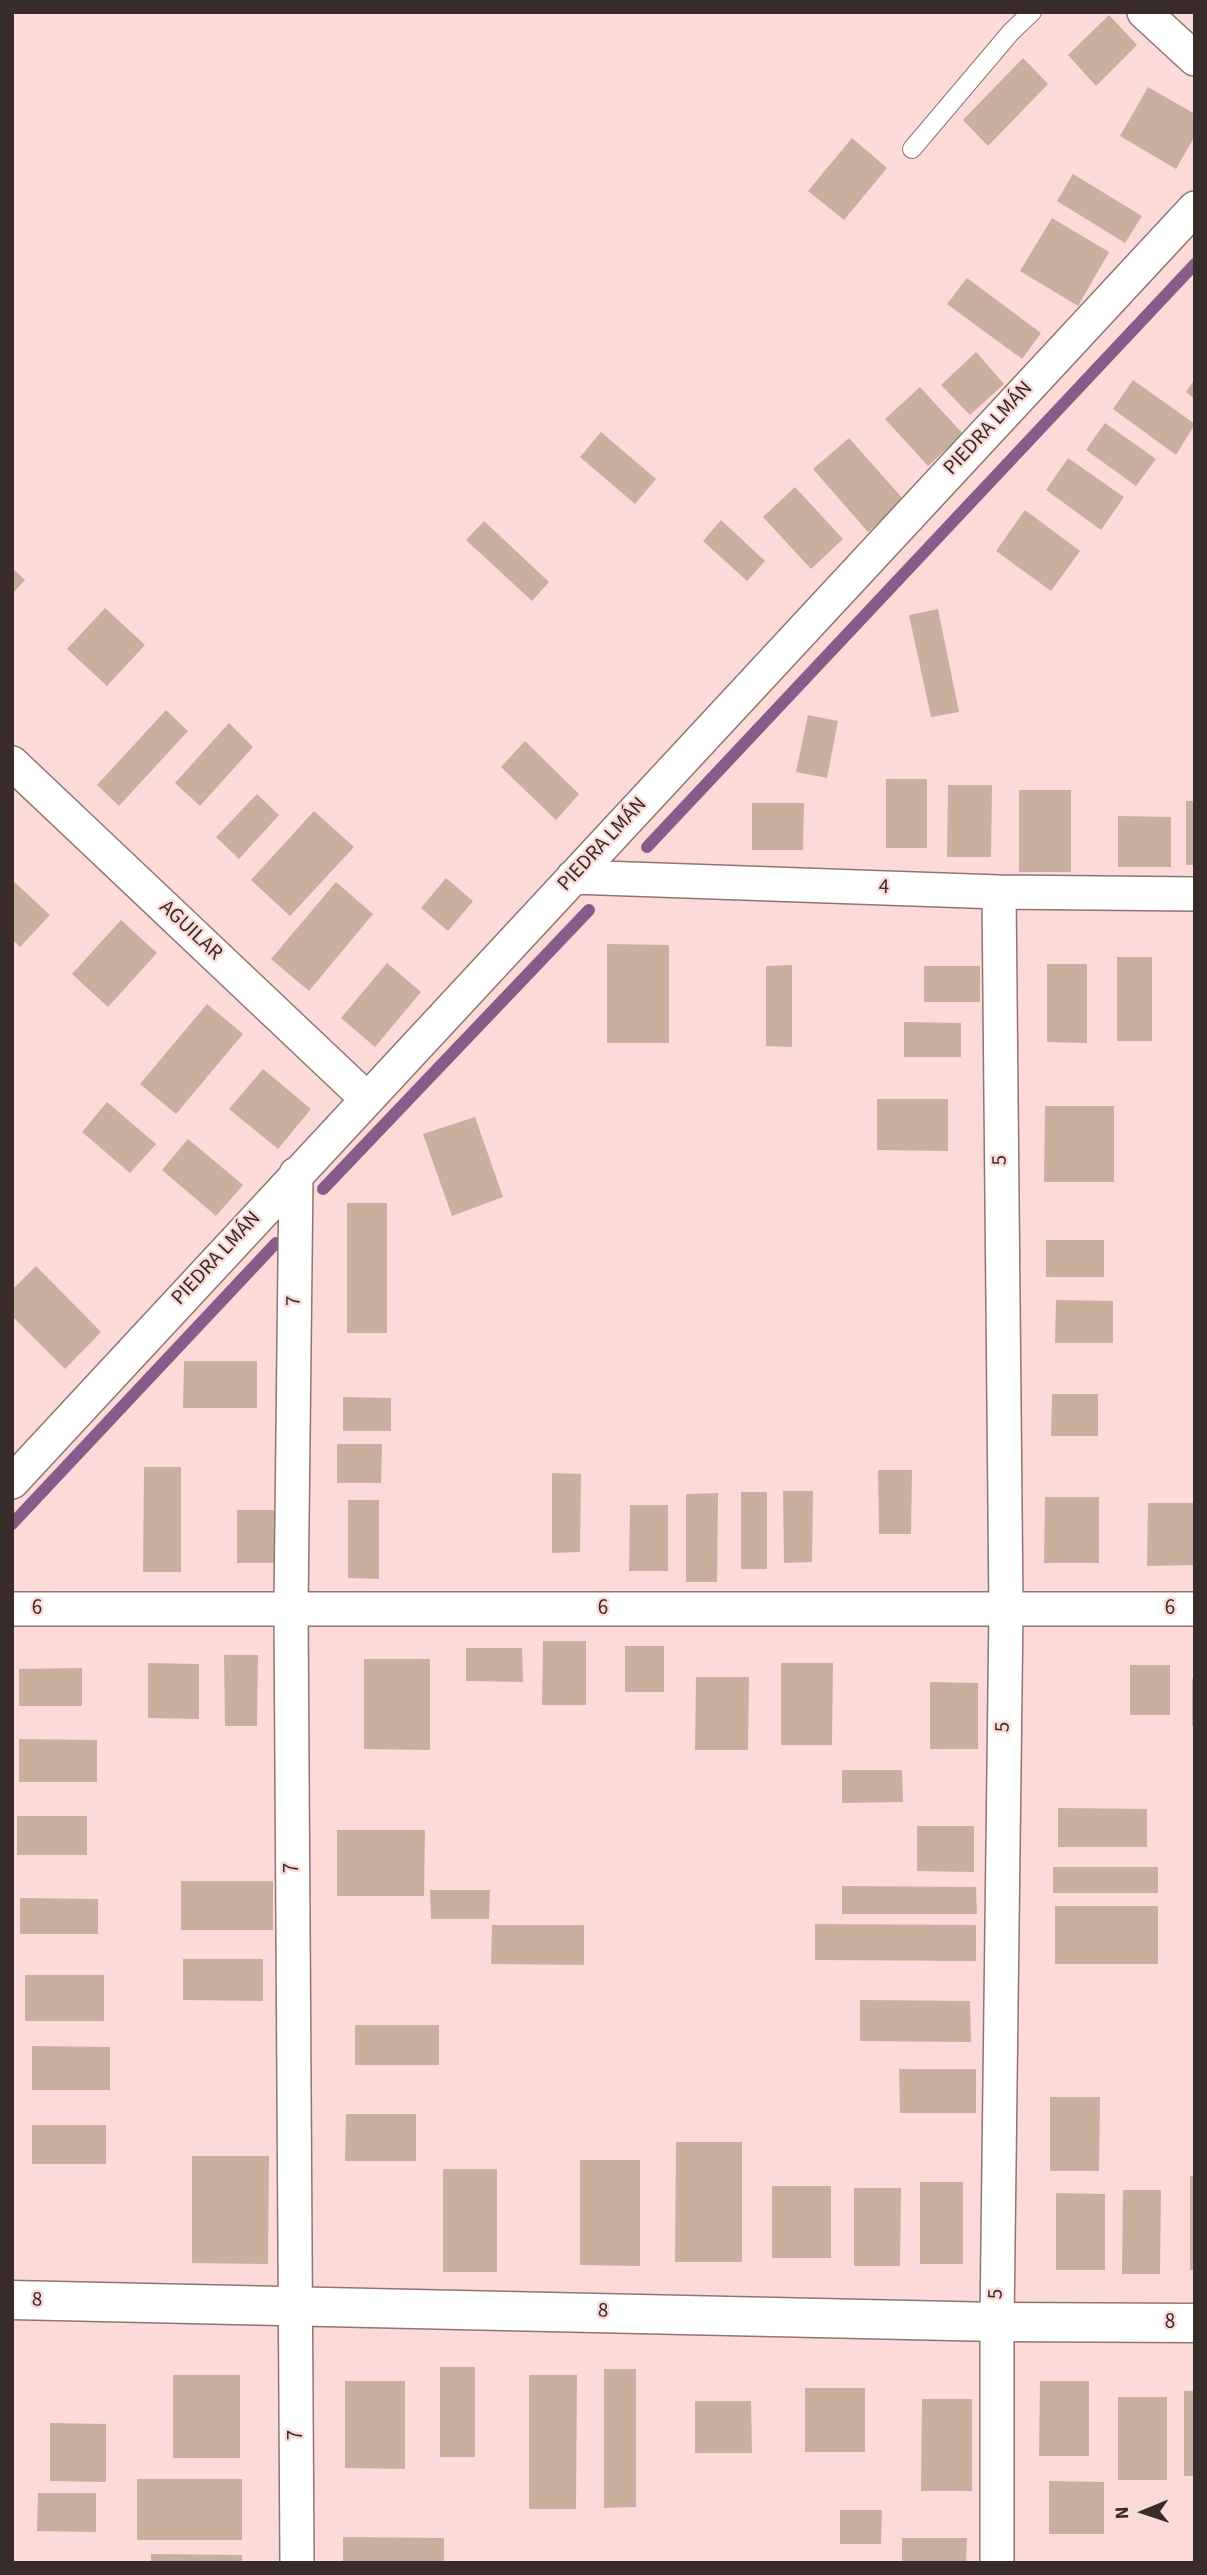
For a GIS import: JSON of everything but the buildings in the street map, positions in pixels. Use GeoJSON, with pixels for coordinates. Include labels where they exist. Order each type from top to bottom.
{"type":"FeatureCollection","features":[{"type":"Feature","properties":{"kind":"street"},"geometry":{"type":"LineString","coordinates":[[1144,12],[1195,59]]}},
{"type":"Feature","properties":{"kind":"street","name":"PIEDRA LMÁN"},"geometry":{"type":"LineString","coordinates":[[12,1482],[1195,208]]}},
{"type":"Feature","properties":{"kind":"street","name":"AGUILAR"},"geometry":{"type":"LineString","coordinates":[[12,763],[368,1099]]}},
{"type":"Feature","properties":{"kind":"street","name":"4"},"geometry":{"type":"LineString","coordinates":[[573,877],[999,892],[1195,894]]}},
{"type":"Feature","properties":{"kind":"street","name":"5"},"geometry":{"type":"LineString","coordinates":[[997,2563],[997,2322],[1006,1609],[999,892]]}},
{"type":"Feature","properties":{"kind":"street","name":"7"},"geometry":{"type":"LineString","coordinates":[[296,1174],[291,1608],[297,2563]]}},
{"type":"Feature","properties":{"kind":"street","name":"6"},"geometry":{"type":"LineString","coordinates":[[12,1609],[1195,1609]]}},
{"type":"Feature","properties":{"kind":"street","name":"8"},"geometry":{"type":"LineString","coordinates":[[12,2300],[997,2322],[1195,2323]]}},
{"type":"Feature","properties":{"kind":"lane"},"geometry":{"type":"LineString","coordinates":[[912,149],[1010,32],[1032,12]]}},
{"type":"Feature","properties":{"kind":"waterway"},"geometry":{"type":"LineString","coordinates":[[647,847],[1195,264]]}},
{"type":"Feature","properties":{"kind":"waterway"},"geometry":{"type":"LineString","coordinates":[[323,1189],[589,910]]}},
{"type":"Feature","properties":{"kind":"waterway"},"geometry":{"type":"LineString","coordinates":[[12,1524],[276,1243]]}}]}
